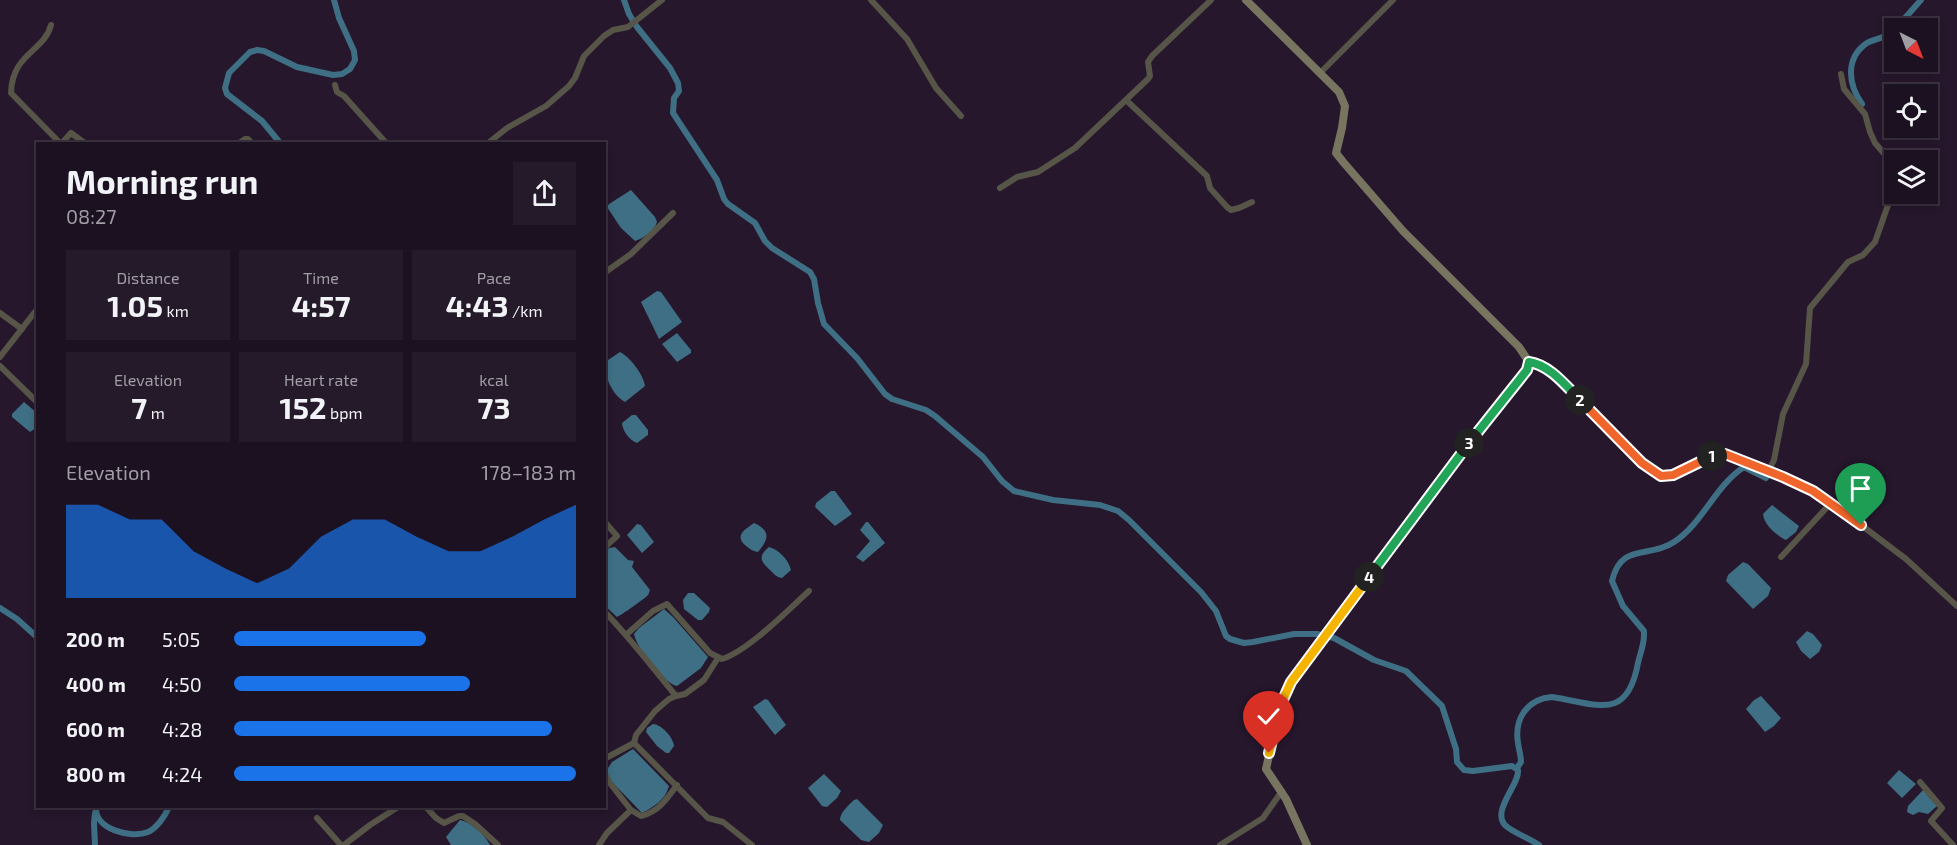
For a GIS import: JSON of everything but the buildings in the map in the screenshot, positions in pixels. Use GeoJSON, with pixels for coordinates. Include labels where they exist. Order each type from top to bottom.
{"type":"FeatureCollection","features":[{"type":"Feature","properties":{"kind":"main road"},"geometry":{"type":"LineString","coordinates":[[1246,0],[1340,92],[1345,106],[1336,153],[1403,231],[1519,347],[1529,362],[1527,370],[1462,452],[1291,682],[1281,704],[1267,764],[1268,773],[1282,791],[1307,845]]}},
{"type":"Feature","properties":{"kind":"street"},"geometry":{"type":"LineString","coordinates":[[490,142],[507,128],[546,106],[569,86],[591,47],[613,30],[628,27],[662,0]]}},
{"type":"Feature","properties":{"kind":"street"},"geometry":{"type":"LineString","coordinates":[[871,0],[907,39],[936,88],[961,116]]}},
{"type":"Feature","properties":{"kind":"street"},"geometry":{"type":"LineString","coordinates":[[1000,188],[1017,177],[1038,172],[1075,148],[1148,79],[1150,76],[1148,62],[1152,56],[1210,0]]}},
{"type":"Feature","properties":{"kind":"street"},"geometry":{"type":"LineString","coordinates":[[1320,73],[1393,0]]}},
{"type":"Feature","properties":{"kind":"street"},"geometry":{"type":"LineString","coordinates":[[51,25],[48,34],[19,64],[14,73],[11,93],[59,142]]}},
{"type":"Feature","properties":{"kind":"street"},"geometry":{"type":"LineString","coordinates":[[1841,74],[1844,89],[1865,114],[1875,143],[1884,153]]}},
{"type":"Feature","properties":{"kind":"street"},"geometry":{"type":"LineString","coordinates":[[335,85],[337,92],[345,96],[385,142]]}},
{"type":"Feature","properties":{"kind":"street"},"geometry":{"type":"LineString","coordinates":[[1127,101],[1207,176],[1210,188],[1227,207],[1231,210],[1252,202]]}},
{"type":"Feature","properties":{"kind":"street"},"geometry":{"type":"LineString","coordinates":[[63,142],[71,133],[83,142]]}},
{"type":"Feature","properties":{"kind":"street"},"geometry":{"type":"LineString","coordinates":[[1768,472],[1774,460],[1783,414],[1806,364],[1810,308],[1848,262],[1863,255],[1875,242],[1888,204]]}},
{"type":"Feature","properties":{"kind":"street"},"geometry":{"type":"LineString","coordinates":[[606,272],[631,254],[673,213]]}},
{"type":"Feature","properties":{"kind":"street"},"geometry":{"type":"LineString","coordinates":[[0,357],[36,311]]}},
{"type":"Feature","properties":{"kind":"street"},"geometry":{"type":"LineString","coordinates":[[0,313],[22,329]]}},
{"type":"Feature","properties":{"kind":"street"},"geometry":{"type":"LineString","coordinates":[[1529,362],[1535,363],[1558,378],[1642,463],[1661,476],[1673,475],[1718,454],[1735,458],[1783,477],[1813,491],[1906,559],[1957,606]]}},
{"type":"Feature","properties":{"kind":"street"},"geometry":{"type":"LineString","coordinates":[[0,366],[36,401]]}},
{"type":"Feature","properties":{"kind":"street"},"geometry":{"type":"LineString","coordinates":[[1781,556],[1830,504]]}},
{"type":"Feature","properties":{"kind":"street"},"geometry":{"type":"LineString","coordinates":[[606,522],[617,536],[606,546]]}},
{"type":"Feature","properties":{"kind":"street"},"geometry":{"type":"LineString","coordinates":[[627,634],[653,611],[667,604],[710,653],[722,659],[748,645],[809,591]]}},
{"type":"Feature","properties":{"kind":"street"},"geometry":{"type":"LineString","coordinates":[[606,613],[627,634],[676,696]]}},
{"type":"Feature","properties":{"kind":"street"},"geometry":{"type":"LineString","coordinates":[[606,758],[634,743],[636,735],[656,711],[704,680],[718,658]]}},
{"type":"Feature","properties":{"kind":"street"},"geometry":{"type":"LineString","coordinates":[[634,743],[708,818],[723,822],[752,845]]}},
{"type":"Feature","properties":{"kind":"street"},"geometry":{"type":"LineString","coordinates":[[606,777],[631,810],[640,816],[660,807],[677,785]]}},
{"type":"Feature","properties":{"kind":"street"},"geometry":{"type":"LineString","coordinates":[[1920,782],[1941,808],[1931,821],[1953,845]]}},
{"type":"Feature","properties":{"kind":"street"},"geometry":{"type":"LineString","coordinates":[[1220,845],[1263,818],[1282,791]]}},
{"type":"Feature","properties":{"kind":"street"},"geometry":{"type":"LineString","coordinates":[[317,818],[343,845],[396,808]]}},
{"type":"Feature","properties":{"kind":"street"},"geometry":{"type":"LineString","coordinates":[[427,808],[444,824],[459,816],[466,818],[498,845]]}},
{"type":"Feature","properties":{"kind":"street"},"geometry":{"type":"LineString","coordinates":[[599,845],[631,810]]}},
{"type":"Feature","properties":{"kind":"water"},"geometry":{"type":"Polygon","coordinates":[[[631,190],[657,222],[648,234],[635,241],[621,228],[607,207],[631,190]]]}},
{"type":"Feature","properties":{"kind":"water"},"geometry":{"type":"Polygon","coordinates":[[[657,291],[661,292],[682,322],[659,339],[641,302],[657,291]]]}},
{"type":"Feature","properties":{"kind":"water"},"geometry":{"type":"Polygon","coordinates":[[[677,333],[691,353],[677,362],[662,344],[677,333]]]}},
{"type":"Feature","properties":{"kind":"water"},"geometry":{"type":"Polygon","coordinates":[[[620,352],[636,366],[645,386],[625,402],[620,399],[607,379],[606,361],[620,352]]]}},
{"type":"Feature","properties":{"kind":"water"},"geometry":{"type":"Polygon","coordinates":[[[24,402],[36,412],[36,428],[30,432],[12,417],[12,414],[24,402]]]}},
{"type":"Feature","properties":{"kind":"water"},"geometry":{"type":"Polygon","coordinates":[[[632,415],[636,415],[648,430],[648,435],[637,443],[629,438],[622,426],[622,423],[632,415]]]}},
{"type":"Feature","properties":{"kind":"water"},"geometry":{"type":"Polygon","coordinates":[[[831,491],[835,491],[852,514],[835,526],[815,507],[816,503],[831,491]]]}},
{"type":"Feature","properties":{"kind":"water"},"geometry":{"type":"Polygon","coordinates":[[[1772,505],[1799,526],[1796,532],[1786,540],[1771,529],[1764,518],[1763,514],[1772,505]]]}},
{"type":"Feature","properties":{"kind":"water"},"geometry":{"type":"Polygon","coordinates":[[[866,522],[885,543],[863,562],[856,557],[870,541],[860,530],[866,522]]]}},
{"type":"Feature","properties":{"kind":"water"},"geometry":{"type":"Polygon","coordinates":[[[754,523],[764,529],[767,536],[758,552],[748,548],[741,538],[742,532],[754,523]]]}},
{"type":"Feature","properties":{"kind":"water"},"geometry":{"type":"Polygon","coordinates":[[[637,524],[641,525],[654,542],[642,553],[627,535],[637,524]]]}},
{"type":"Feature","properties":{"kind":"water"},"geometry":{"type":"Polygon","coordinates":[[[615,547],[628,560],[634,561],[632,567],[650,590],[647,596],[617,617],[606,607],[606,551],[615,547]]]}},
{"type":"Feature","properties":{"kind":"water"},"geometry":{"type":"Polygon","coordinates":[[[769,547],[783,556],[790,566],[791,570],[782,578],[775,575],[762,561],[763,553],[769,547]]]}},
{"type":"Feature","properties":{"kind":"water"},"geometry":{"type":"Polygon","coordinates":[[[1743,562],[1748,564],[1771,588],[1768,596],[1753,609],[1726,581],[1728,575],[1743,562]]]}},
{"type":"Feature","properties":{"kind":"water"},"geometry":{"type":"Polygon","coordinates":[[[688,593],[694,593],[710,608],[702,620],[698,620],[684,609],[683,600],[688,593]]]}},
{"type":"Feature","properties":{"kind":"water"},"geometry":{"type":"Polygon","coordinates":[[[664,609],[708,657],[701,668],[677,686],[665,679],[651,664],[634,634],[664,609]]]}},
{"type":"Feature","properties":{"kind":"water"},"geometry":{"type":"Polygon","coordinates":[[[1807,631],[1813,634],[1822,645],[1819,652],[1810,659],[1801,651],[1796,642],[1807,631]]]}},
{"type":"Feature","properties":{"kind":"water"},"geometry":{"type":"Polygon","coordinates":[[[1761,696],[1781,718],[1765,732],[1746,709],[1761,696]]]}},
{"type":"Feature","properties":{"kind":"water"},"geometry":{"type":"Polygon","coordinates":[[[765,699],[786,725],[775,735],[753,707],[765,699]]]}},
{"type":"Feature","properties":{"kind":"water"},"geometry":{"type":"Polygon","coordinates":[[[653,724],[663,729],[672,739],[674,746],[669,753],[657,746],[646,732],[647,728],[653,724]]]}},
{"type":"Feature","properties":{"kind":"water"},"geometry":{"type":"Polygon","coordinates":[[[633,749],[669,786],[659,802],[642,813],[611,781],[607,773],[612,762],[633,749]]]}},
{"type":"Feature","properties":{"kind":"water"},"geometry":{"type":"Polygon","coordinates":[[[1899,770],[1916,784],[1902,798],[1887,783],[1899,770]]]}},
{"type":"Feature","properties":{"kind":"water"},"geometry":{"type":"Polygon","coordinates":[[[824,774],[841,791],[827,807],[822,806],[808,788],[824,774]]]}},
{"type":"Feature","properties":{"kind":"water"},"geometry":{"type":"Polygon","coordinates":[[[1923,790],[1937,806],[1928,814],[1919,812],[1913,815],[1907,812],[1908,806],[1923,790]]]}},
{"type":"Feature","properties":{"kind":"water"},"geometry":{"type":"Polygon","coordinates":[[[857,799],[883,825],[879,833],[869,842],[861,840],[840,820],[845,809],[857,799]]]}},
{"type":"Feature","properties":{"kind":"water"},"geometry":{"type":"Polygon","coordinates":[[[460,820],[469,823],[485,837],[490,845],[451,845],[446,837],[460,820]]]}},
{"type":"Feature","properties":{"kind":"waterway"},"geometry":{"type":"LineString","coordinates":[[279,142],[262,121],[227,94],[225,88],[229,73],[250,52],[257,50],[264,51],[297,67],[333,75],[342,74],[350,69],[355,60],[354,51],[339,18],[334,0]]}},
{"type":"Feature","properties":{"kind":"waterway"},"geometry":{"type":"LineString","coordinates":[[624,0],[637,27],[670,68],[678,83],[679,91],[674,98],[673,113],[717,180],[724,199],[755,223],[765,241],[772,248],[810,272],[814,279],[824,324],[857,358],[885,394],[892,399],[926,410],[935,416],[983,457],[1002,481],[1014,491],[1053,500],[1100,505],[1118,511],[1201,592],[1216,611],[1226,636],[1230,639],[1244,643],[1294,634],[1317,634],[1334,638],[1374,660],[1406,671],[1442,706],[1456,749],[1457,762],[1464,770],[1512,766],[1518,770],[1515,783],[1503,806],[1502,820],[1509,829],[1539,845]]}},
{"type":"Feature","properties":{"kind":"waterway"},"geometry":{"type":"LineString","coordinates":[[1862,104],[1852,80],[1851,72],[1855,56],[1867,43],[1895,29],[1921,0]]}},
{"type":"Feature","properties":{"kind":"waterway"},"geometry":{"type":"LineString","coordinates":[[1517,768],[1521,762],[1518,726],[1520,718],[1529,706],[1552,697],[1608,705],[1618,702],[1633,682],[1643,646],[1644,631],[1623,606],[1612,581],[1622,561],[1637,553],[1655,550],[1674,542],[1693,525],[1725,484],[1744,467],[1766,478]]}},
{"type":"Feature","properties":{"kind":"waterway"},"geometry":{"type":"LineString","coordinates":[[0,608],[17,619],[36,636]]}},
{"type":"Feature","properties":{"kind":"waterway"},"geometry":{"type":"LineString","coordinates":[[96,808],[97,815],[107,826],[132,834],[141,834],[151,830],[168,808]]}},
{"type":"Feature","properties":{"kind":"waterway"},"geometry":{"type":"LineString","coordinates":[[95,813],[95,845]]}},
{"type":"Feature","properties":{"kind":"route"},"geometry":{"type":"LineString","coordinates":[[1269,753],[1281,704],[1298,671],[1455,461],[1527,370],[1529,362],[1535,363],[1558,378],[1642,463],[1661,476],[1673,475],[1707,458],[1725,454],[1813,491],[1861,525]]}}]}
